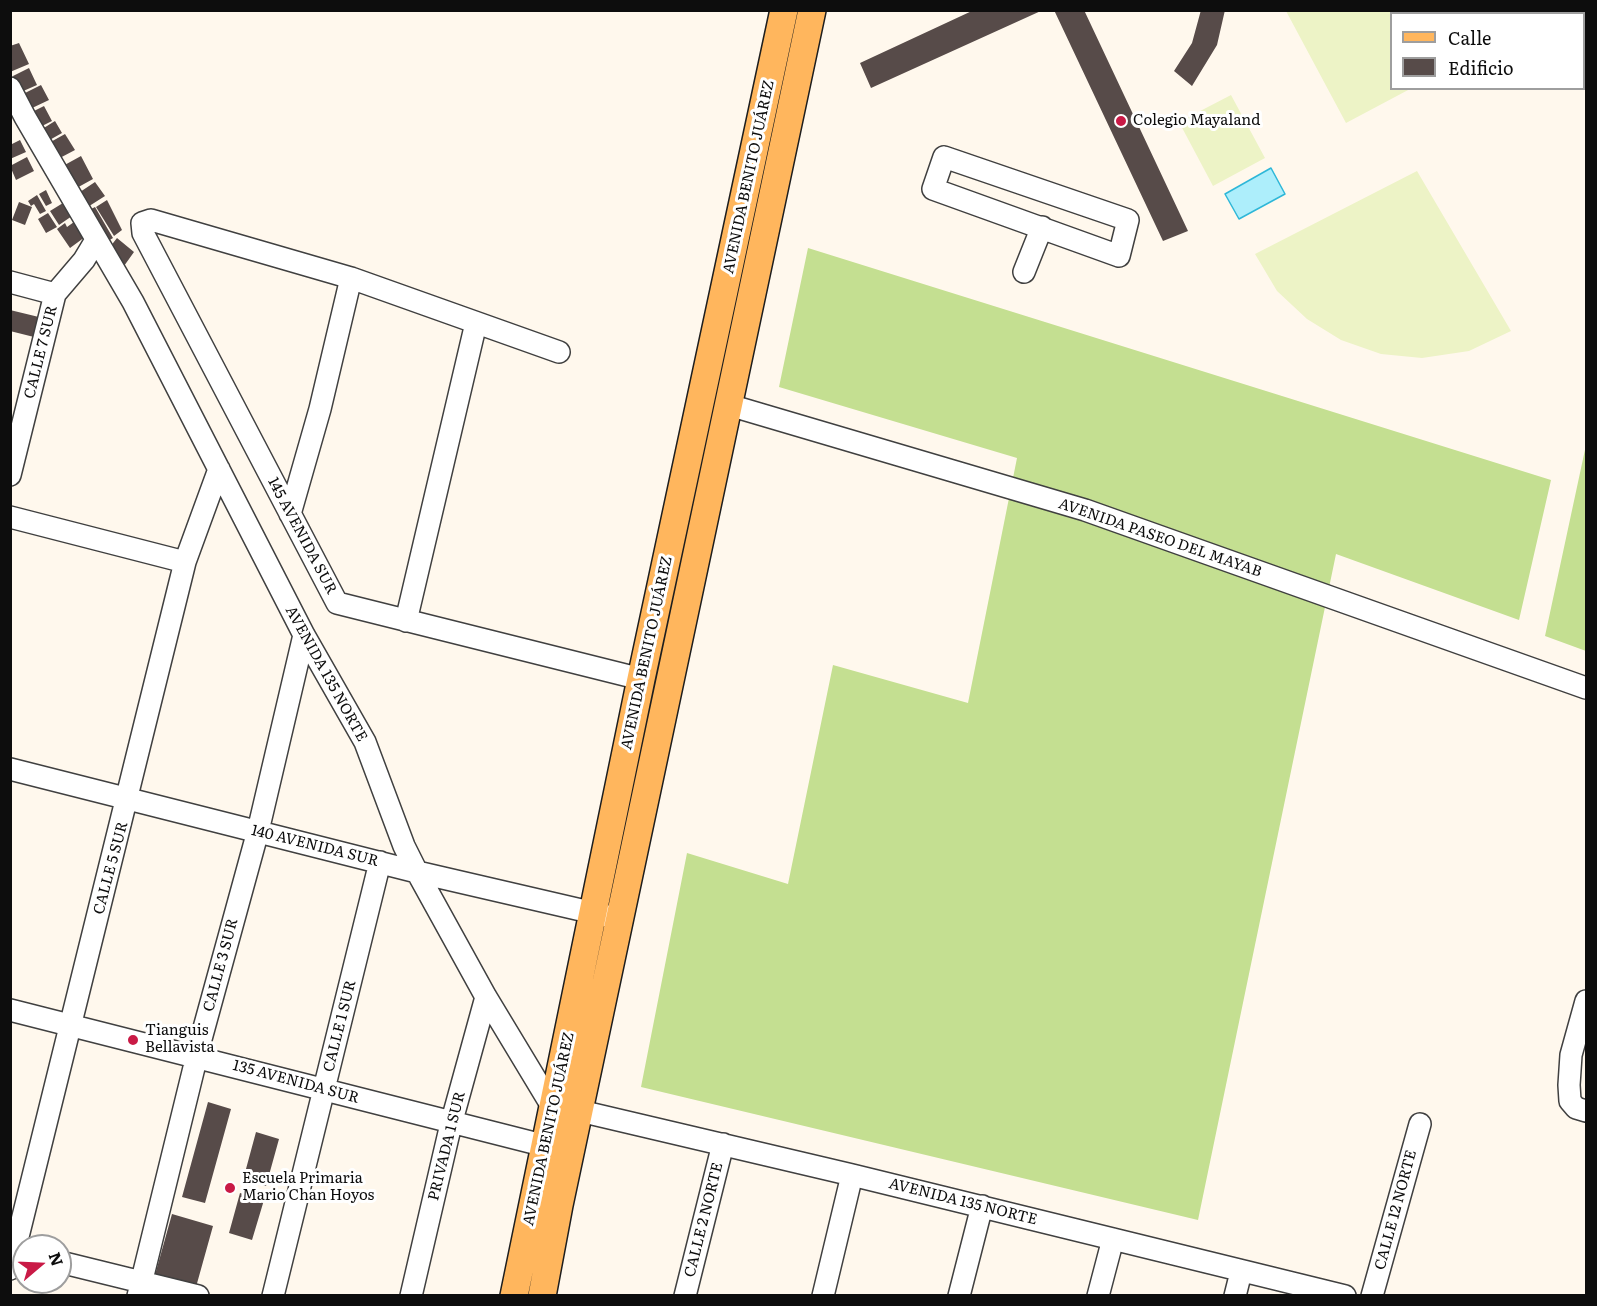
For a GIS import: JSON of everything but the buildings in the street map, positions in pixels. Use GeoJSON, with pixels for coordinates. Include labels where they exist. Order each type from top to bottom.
{"type":"FeatureCollection","features":[{"type":"Feature","properties":{"kind":"main road","name":"AVENIDA BENITO JUÁREZ"},"geometry":{"type":"LineString","coordinates":[[514,1296],[641,679],[784,10]]}},
{"type":"Feature","properties":{"kind":"main road","name":"AVENIDA BENITO JUÁREZ"},"geometry":{"type":"LineString","coordinates":[[542,1296],[812,10]]}},
{"type":"Feature","properties":{"kind":"street","name":"AVENIDA 135 NORTE"},"geometry":{"type":"LineString","coordinates":[[10,88],[133,302],[304,635],[365,742],[404,846],[417,872],[486,997],[552,1108],[569,1113],[580,1111],[723,1144],[1345,1296]]}},
{"type":"Feature","properties":{"kind":"street"},"geometry":{"type":"LineString","coordinates":[[944,157],[1128,220],[1119,256],[1048,229],[933,189],[944,157]]}},
{"type":"Feature","properties":{"kind":"street","name":"145 AVENIDA SUR"},"geometry":{"type":"LineString","coordinates":[[351,278],[151,220],[142,223],[148,243],[337,603],[641,679]]}},
{"type":"Feature","properties":{"kind":"street"},"geometry":{"type":"LineString","coordinates":[[1029,274],[1048,229]]}},
{"type":"Feature","properties":{"kind":"street","name":"CALLE 7 SUR"},"geometry":{"type":"LineString","coordinates":[[10,475],[55,294],[84,260],[96,240]]}},
{"type":"Feature","properties":{"kind":"street"},"geometry":{"type":"LineString","coordinates":[[290,514],[320,409],[351,278],[558,352]]}},
{"type":"Feature","properties":{"kind":"street"},"geometry":{"type":"LineString","coordinates":[[10,282],[55,294]]}},
{"type":"Feature","properties":{"kind":"street"},"geometry":{"type":"LineString","coordinates":[[406,621],[476,323]]}},
{"type":"Feature","properties":{"kind":"street","name":"AVENIDA PASEO DEL MAYAB"},"geometry":{"type":"LineString","coordinates":[[729,405],[1085,510],[1587,688]]}},
{"type":"Feature","properties":{"kind":"street","name":"CALLE 5 SUR"},"geometry":{"type":"LineString","coordinates":[[20,1234],[129,799],[185,562],[219,469]]}},
{"type":"Feature","properties":{"kind":"street"},"geometry":{"type":"LineString","coordinates":[[10,517],[185,562]]}},
{"type":"Feature","properties":{"kind":"street","name":"CALLE 3 SUR"},"geometry":{"type":"LineString","coordinates":[[140,1289],[196,1056],[258,831],[304,635]]}},
{"type":"Feature","properties":{"kind":"street","name":"140 AVENIDA SUR"},"geometry":{"type":"LineString","coordinates":[[10,769],[417,872],[620,919]]}},
{"type":"Feature","properties":{"kind":"street","name":"CALLE 1 SUR"},"geometry":{"type":"LineString","coordinates":[[273,1296],[380,862]]}},
{"type":"Feature","properties":{"kind":"street","name":"PRIVADA 1 SUR"},"geometry":{"type":"LineString","coordinates":[[411,1296],[451,1124],[486,997]]}},
{"type":"Feature","properties":{"kind":"street"},"geometry":{"type":"LineString","coordinates":[[1587,1001],[1571,1056],[1569,1085],[1570,1101],[1576,1108],[1587,1111]]}},
{"type":"Feature","properties":{"kind":"street","name":"135 AVENIDA SUR"},"geometry":{"type":"LineString","coordinates":[[10,1010],[325,1089],[451,1124],[546,1146]]}},
{"type":"Feature","properties":{"kind":"street","name":"CALLE 12 NORTE"},"geometry":{"type":"LineString","coordinates":[[1372,1296],[1420,1124]]}},
{"type":"Feature","properties":{"kind":"street","name":"CALLE 2 NORTE"},"geometry":{"type":"LineString","coordinates":[[686,1296],[723,1144]]}},
{"type":"Feature","properties":{"kind":"street"},"geometry":{"type":"LineString","coordinates":[[823,1296],[852,1175]]}},
{"type":"Feature","properties":{"kind":"street"},"geometry":{"type":"LineString","coordinates":[[959,1296],[982,1206]]}},
{"type":"Feature","properties":{"kind":"street"},"geometry":{"type":"LineString","coordinates":[[1098,1296],[1113,1239]]}},
{"type":"Feature","properties":{"kind":"street"},"geometry":{"type":"LineString","coordinates":[[72,1266],[140,1289],[198,1296]]}},
{"type":"Feature","properties":{"kind":"street"},"geometry":{"type":"LineString","coordinates":[[1234,1296],[1241,1272]]}},
{"type":"Feature","properties":{"kind":"green space"},"geometry":{"type":"Polygon","coordinates":[[[1528,10],[1529,12],[1390,12],[1390,90],[1408,90],[1346,123],[1286,11],[1528,10]]]}},
{"type":"Feature","properties":{"kind":"green space"},"geometry":{"type":"Polygon","coordinates":[[[1231,95],[1265,158],[1213,186],[1179,122],[1231,95]]]}},
{"type":"Feature","properties":{"kind":"green space"},"geometry":{"type":"Polygon","coordinates":[[[1417,171],[1511,331],[1469,351],[1422,358],[1381,354],[1341,340],[1307,319],[1277,291],[1255,254],[1417,171]]]}},
{"type":"Feature","properties":{"kind":"green space"},"geometry":{"type":"Polygon","coordinates":[[[808,248],[1551,480],[1519,620],[1336,554],[1198,1220],[641,1087],[687,853],[788,884],[833,665],[968,703],[1017,458],[779,387],[808,248]]]}},
{"type":"Feature","properties":{"kind":"green space"},"geometry":{"type":"Polygon","coordinates":[[[1586,445],[1586,651],[1545,636],[1586,445]]]}},
{"type":"Feature","properties":{"kind":"water"},"geometry":{"type":"Polygon","coordinates":[[[1271,168],[1285,194],[1239,219],[1225,194],[1271,168]]]}},
{"type":"Feature","properties":{"kind":"place","name":"Colegio Mayaland"},"geometry":{"type":"Point","coordinates":[1121,121]}},
{"type":"Feature","properties":{"kind":"place","name":"Tianguis Bellavista"},"geometry":{"type":"Point","coordinates":[133,1040]}},
{"type":"Feature","properties":{"kind":"place","name":"Escuela Primaria Mario Chan Hoyos"},"geometry":{"type":"Point","coordinates":[230,1188]}}]}
